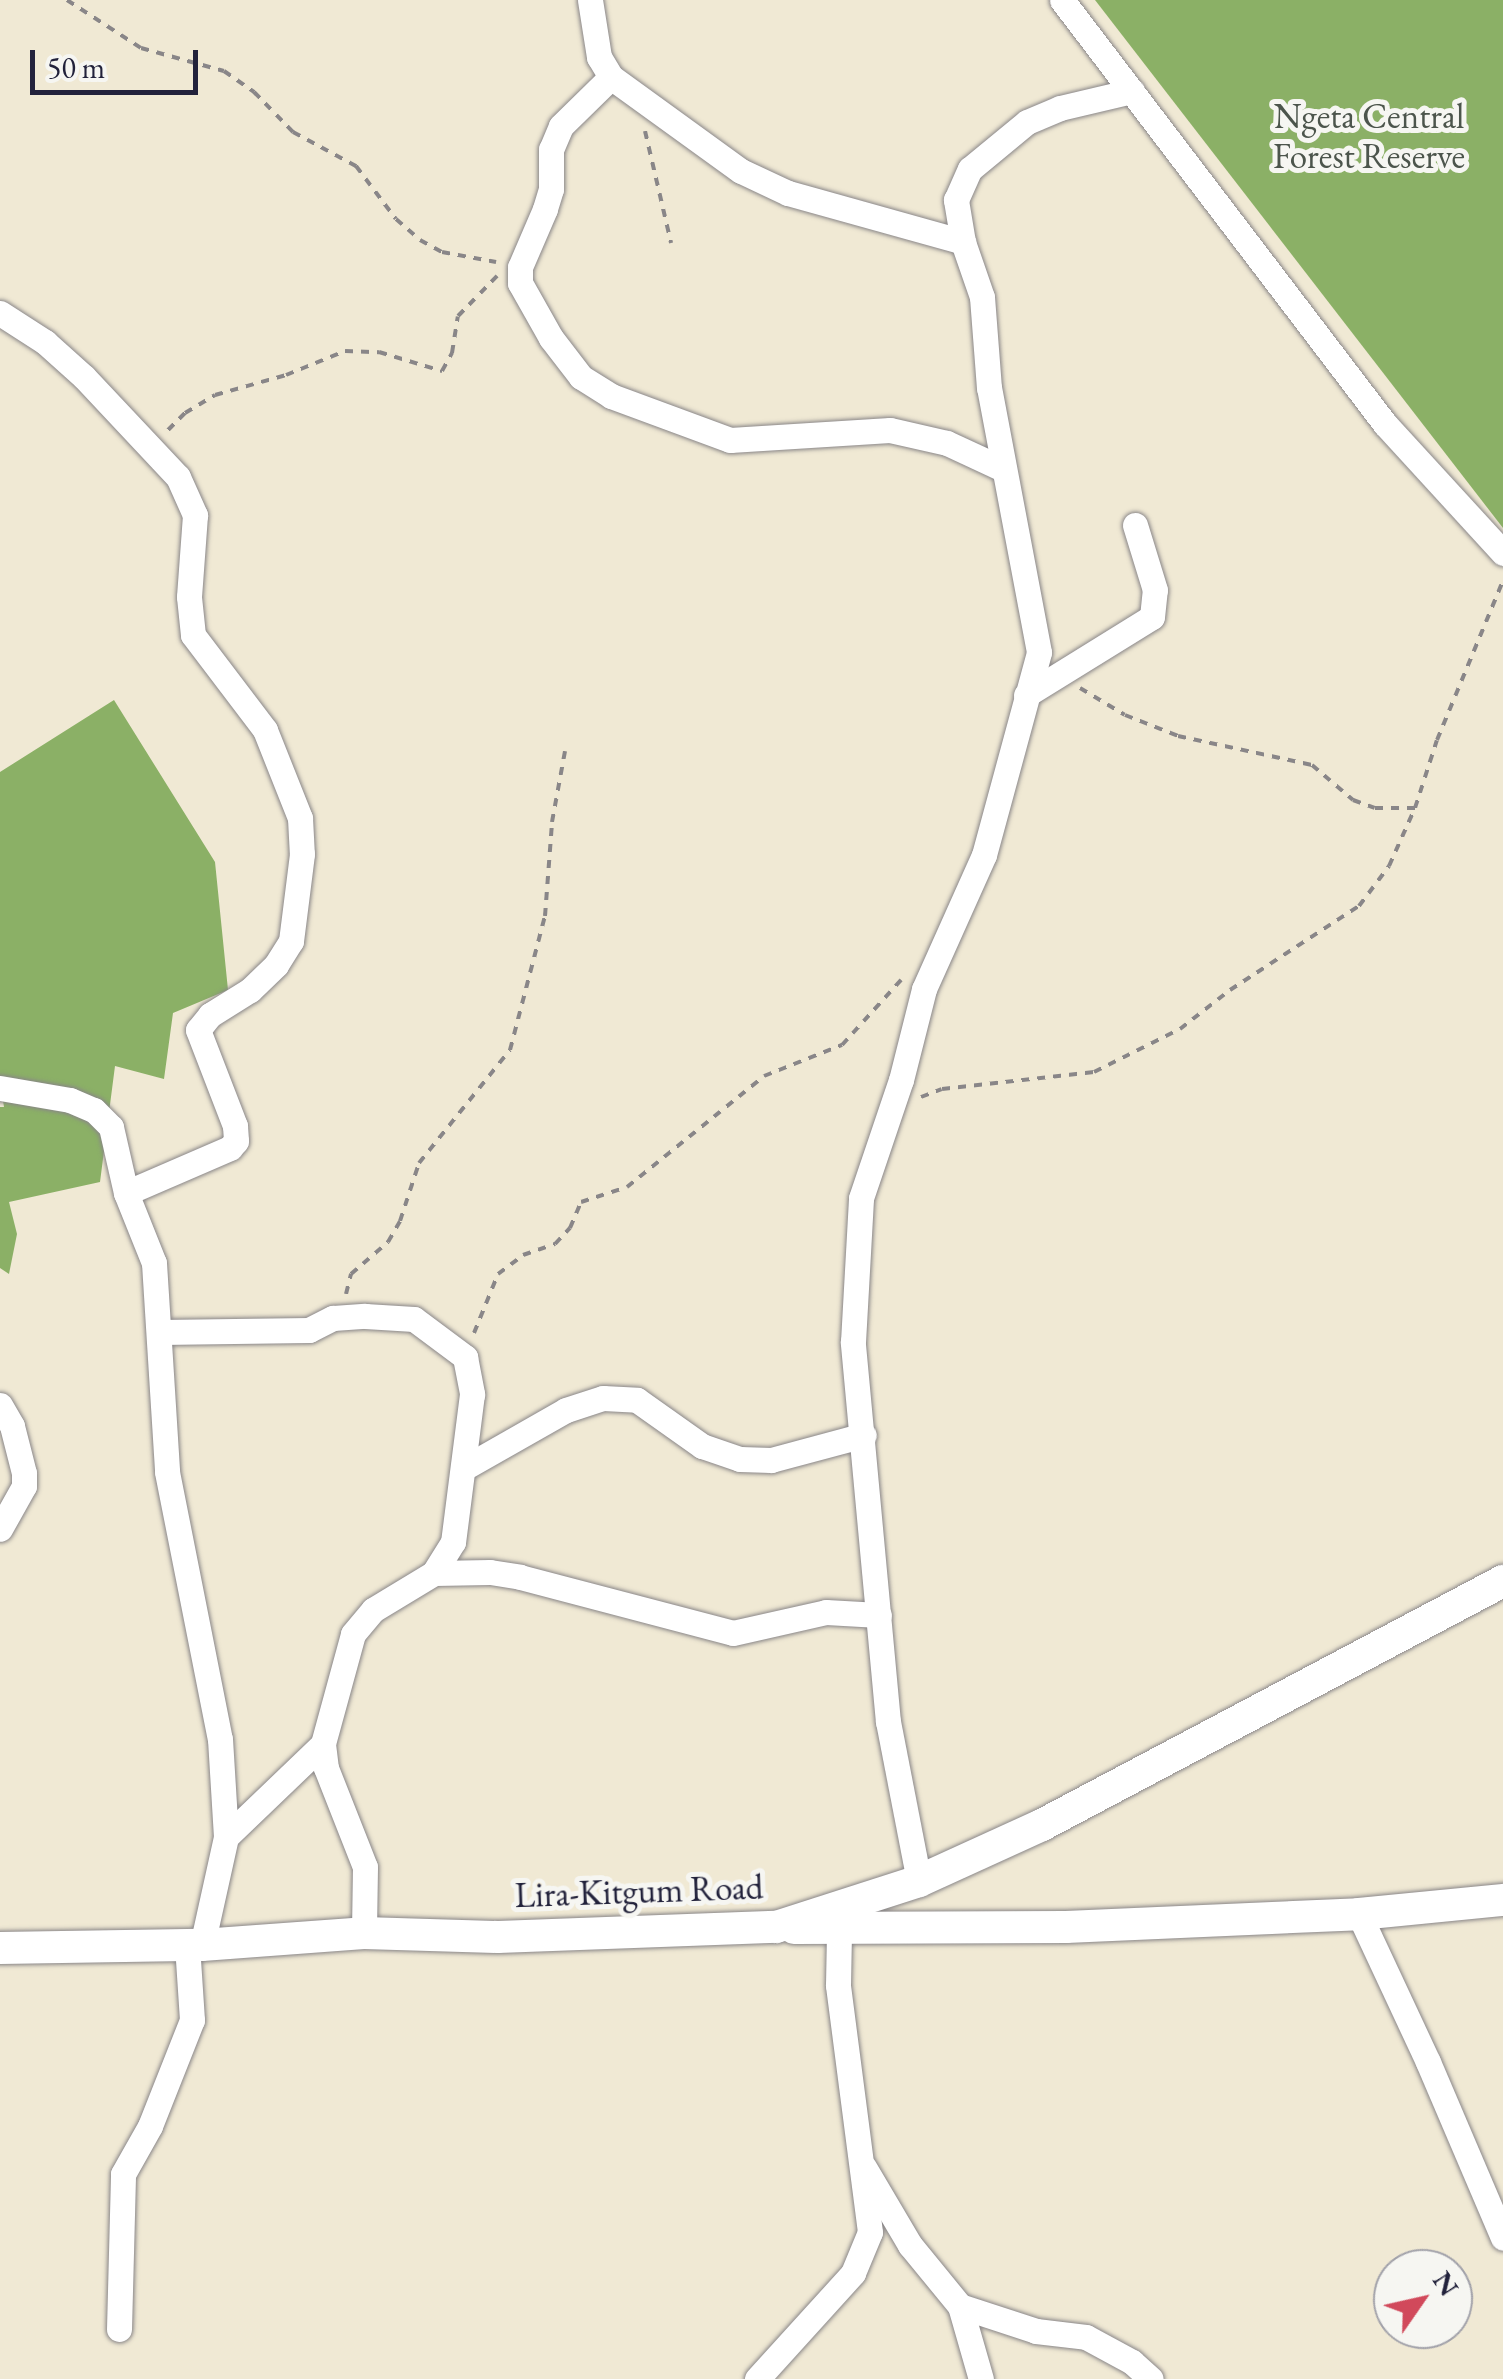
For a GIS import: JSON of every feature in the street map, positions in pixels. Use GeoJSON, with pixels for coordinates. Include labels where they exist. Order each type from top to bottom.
{"type":"FeatureCollection","features":[{"type":"Feature","properties":{"kind":"main road","name":"Lira-Kitgum Road"},"geometry":{"type":"LineString","coordinates":[[0,1948],[194,1945],[364,1934],[498,1937],[776,1927],[918,1881],[1042,1825],[1503,1582]]}},
{"type":"Feature","properties":{"kind":"main road"},"geometry":{"type":"LineString","coordinates":[[776,1927],[839,1931],[1066,1927],[1358,1914],[1503,1900]]}},
{"type":"Feature","properties":{"kind":"street"},"geometry":{"type":"LineString","coordinates":[[590,0],[599,57],[611,77],[763,182],[962,242]]}},
{"type":"Feature","properties":{"kind":"street"},"geometry":{"type":"LineString","coordinates":[[1062,0],[1386,424],[1503,553]]}},
{"type":"Feature","properties":{"kind":"street"},"geometry":{"type":"LineString","coordinates":[[611,77],[561,126],[551,149],[551,189],[520,267],[520,283],[551,338],[581,377],[612,396],[730,440],[890,430],[946,443],[1003,469]]}},
{"type":"Feature","properties":{"kind":"street"},"geometry":{"type":"LineString","coordinates":[[918,1881],[888,1722],[853,1342],[861,1198],[934,970],[984,854],[1039,652],[1003,469],[982,296],[962,242],[956,200],[970,169],[990,148],[1027,122],[1060,108],[1132,90]]}},
{"type":"Feature","properties":{"kind":"street"},"geometry":{"type":"LineString","coordinates":[[0,313],[46,342],[84,377],[178,477],[195,515],[189,597],[193,635],[265,730],[300,818],[302,854],[292,941],[276,965],[250,990],[210,1016],[198,1030],[234,1126],[236,1142],[126,1194]]}},
{"type":"Feature","properties":{"kind":"street"},"geometry":{"type":"LineString","coordinates":[[1026,694],[1152,617],[1155,590],[1135,525]]}},
{"type":"Feature","properties":{"kind":"street"},"geometry":{"type":"LineString","coordinates":[[0,1088],[70,1100],[94,1110],[118,1142],[126,1194],[154,1262],[167,1472],[220,1739],[226,1837],[194,1945],[192,2020],[150,2126],[122,2174],[119,2329]]}},
{"type":"Feature","properties":{"kind":"street"},"geometry":{"type":"LineString","coordinates":[[160,1332],[309,1330],[345,1318],[414,1319],[465,1357],[472,1394],[453,1542],[434,1572],[373,1610],[353,1634],[323,1744],[326,1768],[365,1867],[364,1934]]}},
{"type":"Feature","properties":{"kind":"street"},"geometry":{"type":"LineString","coordinates":[[464,1468],[566,1410],[604,1398],[637,1400],[702,1446],[740,1458],[771,1460],[864,1435]]}},
{"type":"Feature","properties":{"kind":"street"},"geometry":{"type":"LineString","coordinates":[[0,1405],[12,1426],[24,1486],[0,1528]]}},
{"type":"Feature","properties":{"kind":"street"},"geometry":{"type":"LineString","coordinates":[[434,1572],[490,1572],[520,1577],[732,1634],[826,1612],[879,1616]]}},
{"type":"Feature","properties":{"kind":"street"},"geometry":{"type":"LineString","coordinates":[[226,1837],[323,1744]]}},
{"type":"Feature","properties":{"kind":"street"},"geometry":{"type":"LineString","coordinates":[[1358,1914],[1428,2062],[1503,2238]]}},
{"type":"Feature","properties":{"kind":"street"},"geometry":{"type":"LineString","coordinates":[[757,2379],[853,2273],[865,2253],[870,2232],[838,1985],[839,1931]]}},
{"type":"Feature","properties":{"kind":"street"},"geometry":{"type":"LineString","coordinates":[[858,2158],[910,2244],[960,2306],[980,2379]]}},
{"type":"Feature","properties":{"kind":"street"},"geometry":{"type":"LineString","coordinates":[[960,2306],[1036,2332],[1086,2337],[1132,2362],[1151,2379]]}},
{"type":"Feature","properties":{"kind":"path"},"geometry":{"type":"LineString","coordinates":[[67,0],[141,48],[224,71],[254,92],[293,132],[356,166],[396,219],[420,240],[442,252],[520,267]]}},
{"type":"Feature","properties":{"kind":"path"},"geometry":{"type":"LineString","coordinates":[[637,92],[649,166],[671,242]]}},
{"type":"Feature","properties":{"kind":"path"},"geometry":{"type":"LineString","coordinates":[[153,453],[185,413],[215,395],[286,375],[344,351],[379,352],[442,371],[452,352],[458,316],[494,278],[520,267]]}},
{"type":"Feature","properties":{"kind":"path"},"geometry":{"type":"LineString","coordinates":[[888,1110],[942,1089],[1094,1072],[1180,1029],[1230,990],[1336,925],[1359,906],[1389,866],[1415,808],[1437,740],[1503,581]]}},
{"type":"Feature","properties":{"kind":"path"},"geometry":{"type":"LineString","coordinates":[[1060,676],[1125,715],[1178,736],[1294,758],[1312,765],[1353,800],[1374,808],[1415,808]]}},
{"type":"Feature","properties":{"kind":"path"},"geometry":{"type":"LineString","coordinates":[[345,1318],[346,1285],[351,1274],[388,1242],[400,1222],[419,1163],[510,1050],[545,916],[552,822],[565,751]]}},
{"type":"Feature","properties":{"kind":"path"},"geometry":{"type":"LineString","coordinates":[[465,1357],[498,1274],[523,1255],[555,1244],[570,1228],[581,1202],[628,1187],[764,1076],[842,1045],[900,980],[934,970]]}},
{"type":"Feature","properties":{"kind":"green space","name":"Ngeta Central Forest Reserve"},"geometry":{"type":"Polygon","coordinates":[[[1095,0],[1503,0],[1503,528],[1095,0]]]}},
{"type":"Feature","properties":{"kind":"green space"},"geometry":{"type":"Polygon","coordinates":[[[114,700],[215,862],[228,990],[173,1013],[164,1079],[115,1066],[100,1182],[9,1202],[17,1234],[9,1274],[0,1268],[0,1107],[4,1107],[0,1082],[0,772],[114,700]]]}}]}
